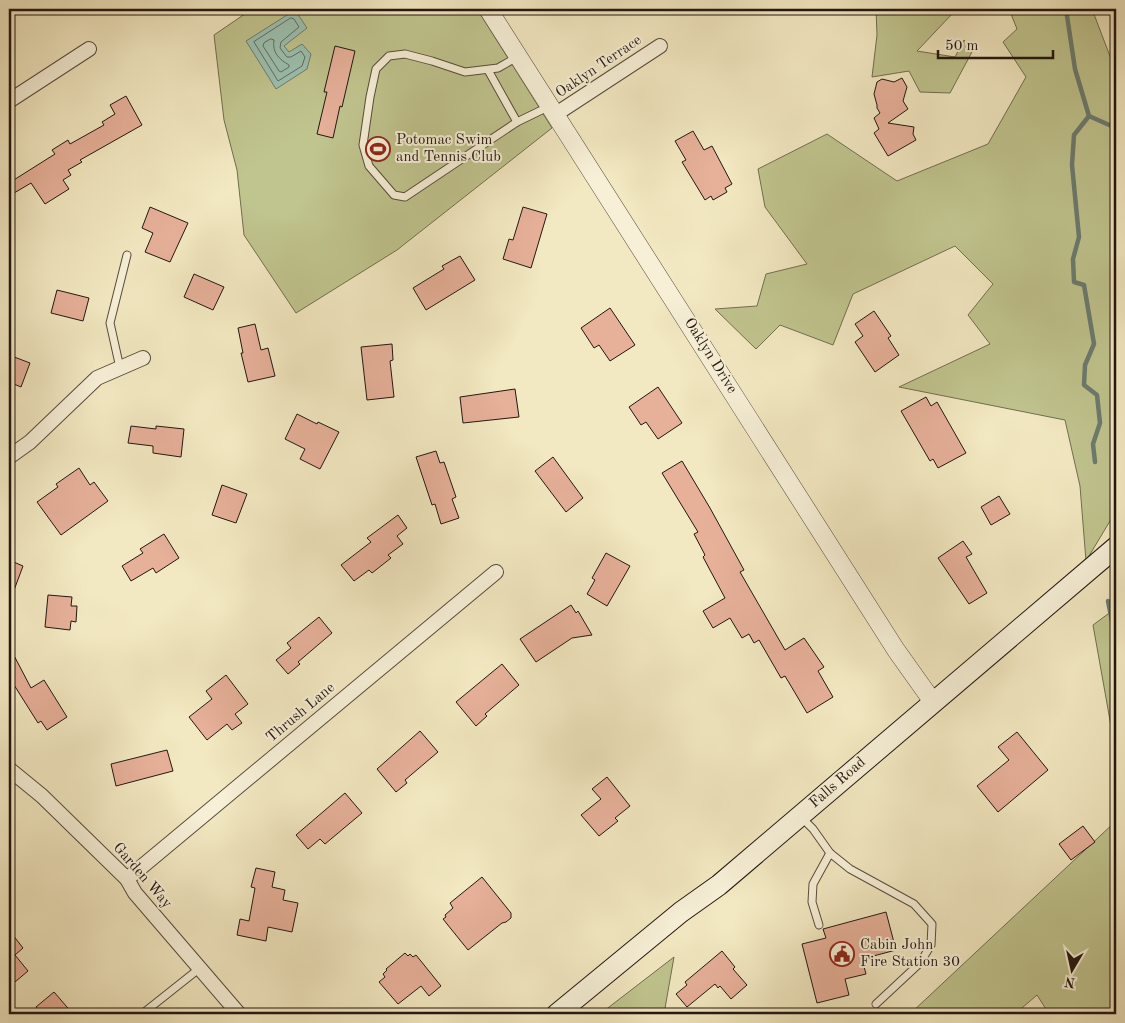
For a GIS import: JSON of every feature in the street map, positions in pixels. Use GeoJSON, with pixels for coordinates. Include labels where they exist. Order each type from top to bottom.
{"type":"FeatureCollection","features":[{"type":"Feature","properties":{"kind":"main road","name":"Falls Road"},"geometry":{"type":"LineString","coordinates":[[557,1014],[681,912],[719,885],[1116,548]]}},
{"type":"Feature","properties":{"kind":"street","name":"Oaklyn Drive"},"geometry":{"type":"LineString","coordinates":[[488,9],[896,650],[933,702]]}},
{"type":"Feature","properties":{"kind":"street","name":"Oaklyn Terrace"},"geometry":{"type":"LineString","coordinates":[[554,110],[660,46]]}},
{"type":"Feature","properties":{"kind":"street"},"geometry":{"type":"LineString","coordinates":[[9,101],[89,49]]}},
{"type":"Feature","properties":{"kind":"street"},"geometry":{"type":"LineString","coordinates":[[9,457],[30,442],[97,378],[143,358]]}},
{"type":"Feature","properties":{"kind":"street","name":"Thrush Lane"},"geometry":{"type":"LineString","coordinates":[[127,879],[496,572]]}},
{"type":"Feature","properties":{"kind":"street","name":"Garden Way"},"geometry":{"type":"LineString","coordinates":[[9,770],[42,796],[127,879],[135,893],[239,1014]]}},
{"type":"Feature","properties":{"kind":"lane"},"geometry":{"type":"LineString","coordinates":[[519,56],[498,68],[465,72],[432,60],[405,54],[389,56],[376,69],[370,98],[363,145],[369,166],[394,195],[404,197],[517,122],[554,110]]}},
{"type":"Feature","properties":{"kind":"lane"},"geometry":{"type":"LineString","coordinates":[[488,70],[517,122]]}},
{"type":"Feature","properties":{"kind":"lane"},"geometry":{"type":"LineString","coordinates":[[120,368],[110,323],[127,255]]}},
{"type":"Feature","properties":{"kind":"lane"},"geometry":{"type":"LineString","coordinates":[[800,816],[813,829],[830,853],[850,869],[914,904],[932,924],[932,945],[920,963],[876,1004]]}},
{"type":"Feature","properties":{"kind":"lane"},"geometry":{"type":"LineString","coordinates":[[819,925],[812,902],[813,884],[830,853]]}},
{"type":"Feature","properties":{"kind":"lane"},"geometry":{"type":"LineString","coordinates":[[142,1014],[200,967]]}},
{"type":"Feature","properties":{"kind":"green space","name":"Potomac Swim and Tennis Club"},"geometry":{"type":"Polygon","coordinates":[[[252,9],[477,9],[552,128],[397,250],[296,313],[244,235],[237,170],[224,120],[214,35],[252,9]]]}},
{"type":"Feature","properties":{"kind":"green space"},"geometry":{"type":"Polygon","coordinates":[[[876,9],[966,9],[953,13],[917,51],[955,57],[964,40],[973,50],[950,93],[920,92],[909,71],[872,77],[877,35],[876,9]]]}},
{"type":"Feature","properties":{"kind":"green space"},"geometry":{"type":"Polygon","coordinates":[[[1009,9],[1092,9],[1116,72],[1116,511],[1086,561],[1080,486],[1065,420],[899,387],[990,344],[968,315],[993,284],[955,246],[853,294],[833,345],[780,325],[756,349],[715,309],[757,306],[766,274],[807,264],[765,207],[758,169],[827,134],[897,181],[988,144],[1026,77],[1003,42],[1017,29],[1009,9]]]}},
{"type":"Feature","properties":{"kind":"green space"},"geometry":{"type":"Polygon","coordinates":[[[1116,608],[1116,754],[1093,625],[1116,608]]]}},
{"type":"Feature","properties":{"kind":"green space"},"geometry":{"type":"Polygon","coordinates":[[[1116,821],[1116,1014],[1049,1014],[1037,995],[1015,1014],[914,1014],[912,1012],[1116,821]]]}},
{"type":"Feature","properties":{"kind":"green space"},"geometry":{"type":"Polygon","coordinates":[[[674,957],[664,1014],[600,1014],[674,957]]]}},
{"type":"Feature","properties":{"kind":"water"},"geometry":{"type":"Polygon","coordinates":[[[295,10],[307,28],[284,46],[289,52],[302,44],[311,54],[307,69],[276,89],[246,41],[295,10]]]}},
{"type":"Feature","properties":{"kind":"building"},"geometry":{"type":"Polygon","coordinates":[[[335,46],[355,51],[333,138],[317,134],[327,92],[324,92],[335,46]]]}},
{"type":"Feature","properties":{"kind":"building"},"geometry":{"type":"Polygon","coordinates":[[[902,78],[907,87],[903,101],[908,109],[888,123],[914,127],[913,134],[916,140],[888,156],[874,133],[879,129],[874,118],[880,113],[874,94],[877,82],[882,79],[894,82],[902,78]]]}},
{"type":"Feature","properties":{"kind":"building"},"geometry":{"type":"Polygon","coordinates":[[[126,96],[142,125],[80,160],[82,162],[68,170],[71,175],[63,180],[69,189],[45,204],[31,183],[9,196],[9,183],[55,154],[52,150],[68,140],[70,144],[104,125],[102,122],[115,114],[110,105],[126,96]]]}},
{"type":"Feature","properties":{"kind":"building"},"geometry":{"type":"Polygon","coordinates":[[[693,131],[704,150],[712,146],[732,184],[725,188],[727,192],[713,200],[711,196],[705,200],[682,162],[686,160],[675,141],[693,131]]]}},
{"type":"Feature","properties":{"kind":"building"},"geometry":{"type":"Polygon","coordinates":[[[150,207],[188,223],[170,262],[145,252],[153,233],[142,228],[150,207]]]}},
{"type":"Feature","properties":{"kind":"building"},"geometry":{"type":"Polygon","coordinates":[[[523,207],[547,214],[531,268],[503,259],[509,239],[513,240],[523,207]]]}},
{"type":"Feature","properties":{"kind":"building"},"geometry":{"type":"Polygon","coordinates":[[[460,256],[475,280],[426,310],[413,288],[444,269],[442,266],[460,256]]]}},
{"type":"Feature","properties":{"kind":"building"},"geometry":{"type":"Polygon","coordinates":[[[194,274],[224,287],[213,310],[184,297],[194,274]]]}},
{"type":"Feature","properties":{"kind":"building"},"geometry":{"type":"Polygon","coordinates":[[[57,290],[89,298],[83,321],[51,313],[57,290]]]}},
{"type":"Feature","properties":{"kind":"building"},"geometry":{"type":"Polygon","coordinates":[[[610,308],[635,345],[610,361],[599,345],[594,348],[581,328],[610,308]]]}},
{"type":"Feature","properties":{"kind":"building"},"geometry":{"type":"Polygon","coordinates":[[[874,311],[891,336],[888,338],[899,355],[875,372],[855,342],[863,336],[855,324],[874,311]]]}},
{"type":"Feature","properties":{"kind":"building"},"geometry":{"type":"Polygon","coordinates":[[[255,324],[261,350],[268,348],[275,376],[248,382],[241,353],[243,353],[238,328],[255,324]]]}},
{"type":"Feature","properties":{"kind":"building"},"geometry":{"type":"Polygon","coordinates":[[[392,344],[393,360],[390,361],[394,397],[367,400],[361,347],[392,344]]]}},
{"type":"Feature","properties":{"kind":"building"},"geometry":{"type":"Polygon","coordinates":[[[9,355],[30,363],[21,387],[9,382],[9,355]]]}},
{"type":"Feature","properties":{"kind":"building"},"geometry":{"type":"Polygon","coordinates":[[[658,387],[682,423],[658,439],[646,422],[641,425],[629,407],[658,387]]]}},
{"type":"Feature","properties":{"kind":"building"},"geometry":{"type":"Polygon","coordinates":[[[515,389],[519,417],[463,423],[460,397],[515,389]]]}},
{"type":"Feature","properties":{"kind":"building"},"geometry":{"type":"Polygon","coordinates":[[[926,397],[931,406],[937,402],[966,453],[938,468],[933,459],[930,461],[901,411],[926,397]]]}},
{"type":"Feature","properties":{"kind":"building"},"geometry":{"type":"Polygon","coordinates":[[[297,414],[339,432],[320,469],[300,459],[305,449],[285,439],[297,414]]]}},
{"type":"Feature","properties":{"kind":"building"},"geometry":{"type":"Polygon","coordinates":[[[131,426],[156,429],[156,426],[184,429],[181,457],[153,453],[153,446],[128,443],[131,426]]]}},
{"type":"Feature","properties":{"kind":"building"},"geometry":{"type":"Polygon","coordinates":[[[436,451],[440,463],[444,462],[456,497],[452,499],[459,518],[441,524],[435,504],[432,505],[416,457],[436,451]]]}},
{"type":"Feature","properties":{"kind":"building"},"geometry":{"type":"Polygon","coordinates":[[[553,457],[583,498],[566,512],[535,471],[553,457]]]}},
{"type":"Feature","properties":{"kind":"building"},"geometry":{"type":"Polygon","coordinates":[[[682,461],[744,570],[740,572],[785,650],[804,638],[824,667],[818,671],[833,697],[807,713],[785,676],[781,678],[759,640],[754,643],[749,634],[742,638],[730,618],[713,628],[703,611],[725,598],[703,557],[705,555],[694,534],[698,532],[662,473],[682,461]]]}},
{"type":"Feature","properties":{"kind":"building"},"geometry":{"type":"Polygon","coordinates":[[[79,468],[90,485],[94,482],[108,501],[61,535],[37,502],[58,487],[56,484],[79,468]]]}},
{"type":"Feature","properties":{"kind":"building"},"geometry":{"type":"Polygon","coordinates":[[[222,485],[247,494],[236,523],[212,515],[222,485]]]}},
{"type":"Feature","properties":{"kind":"building"},"geometry":{"type":"Polygon","coordinates":[[[999,496],[1010,514],[991,525],[981,507],[999,496]]]}},
{"type":"Feature","properties":{"kind":"building"},"geometry":{"type":"Polygon","coordinates":[[[398,515],[407,528],[397,536],[403,544],[388,555],[391,558],[372,573],[369,570],[354,581],[341,565],[371,542],[367,538],[398,515]]]}},
{"type":"Feature","properties":{"kind":"building"},"geometry":{"type":"Polygon","coordinates":[[[164,534],[179,558],[156,573],[153,568],[131,581],[122,566],[143,553],[140,549],[164,534]]]}},
{"type":"Feature","properties":{"kind":"building"},"geometry":{"type":"Polygon","coordinates":[[[963,541],[972,554],[966,557],[987,593],[969,604],[938,558],[963,541]]]}},
{"type":"Feature","properties":{"kind":"building"},"geometry":{"type":"Polygon","coordinates":[[[606,553],[630,566],[607,606],[587,594],[595,580],[592,578],[606,553]]]}},
{"type":"Feature","properties":{"kind":"building"},"geometry":{"type":"Polygon","coordinates":[[[9,560],[23,566],[10,601],[9,601],[9,560]]]}},
{"type":"Feature","properties":{"kind":"building"},"geometry":{"type":"Polygon","coordinates":[[[48,595],[72,597],[71,606],[77,606],[76,622],[71,621],[70,630],[45,627],[48,595]]]}},
{"type":"Feature","properties":{"kind":"building"},"geometry":{"type":"Polygon","coordinates":[[[571,605],[576,613],[578,611],[592,635],[572,638],[536,662],[520,639],[571,605]]]}},
{"type":"Feature","properties":{"kind":"building"},"geometry":{"type":"Polygon","coordinates":[[[319,617],[332,633],[298,662],[300,664],[288,674],[276,660],[291,648],[287,643],[319,617]]]}},
{"type":"Feature","properties":{"kind":"building"},"geometry":{"type":"Polygon","coordinates":[[[9,646],[31,688],[44,680],[67,717],[47,730],[41,721],[38,723],[9,677],[9,646]]]}},
{"type":"Feature","properties":{"kind":"building"},"geometry":{"type":"Polygon","coordinates":[[[502,664],[519,685],[485,714],[487,716],[476,726],[456,702],[502,664]]]}},
{"type":"Feature","properties":{"kind":"building"},"geometry":{"type":"Polygon","coordinates":[[[226,675],[248,704],[235,714],[242,723],[232,730],[227,724],[207,740],[189,717],[212,699],[206,691],[226,675]]]}},
{"type":"Feature","properties":{"kind":"building"},"geometry":{"type":"Polygon","coordinates":[[[420,731],[438,752],[405,780],[407,783],[396,792],[377,769],[420,731]]]}},
{"type":"Feature","properties":{"kind":"building"},"geometry":{"type":"Polygon","coordinates":[[[1017,732],[1048,770],[998,812],[977,786],[1009,760],[998,747],[1017,732]]]}},
{"type":"Feature","properties":{"kind":"building"},"geometry":{"type":"Polygon","coordinates":[[[167,750],[173,771],[116,786],[111,764],[167,750]]]}},
{"type":"Feature","properties":{"kind":"building"},"geometry":{"type":"Polygon","coordinates":[[[607,777],[630,806],[615,818],[618,821],[599,836],[581,815],[601,799],[592,789],[607,777]]]}},
{"type":"Feature","properties":{"kind":"building"},"geometry":{"type":"Polygon","coordinates":[[[345,793],[362,813],[325,844],[320,839],[308,849],[296,835],[345,793]]]}},
{"type":"Feature","properties":{"kind":"building"},"geometry":{"type":"Polygon","coordinates":[[[1083,826],[1095,842],[1071,860],[1059,844],[1083,826]]]}},
{"type":"Feature","properties":{"kind":"building"},"geometry":{"type":"Polygon","coordinates":[[[256,868],[275,872],[272,887],[285,890],[283,900],[298,903],[292,932],[268,927],[266,941],[237,935],[240,919],[249,921],[255,888],[251,887],[256,868]]]}},
{"type":"Feature","properties":{"kind":"building"},"geometry":{"type":"Polygon","coordinates":[[[482,877],[511,913],[511,918],[468,950],[443,919],[453,908],[450,903],[482,877]]]}},
{"type":"Feature","properties":{"kind":"building","name":"Cabin John Fire Station 30"},"geometry":{"type":"Polygon","coordinates":[[[886,912],[896,950],[862,959],[866,974],[845,979],[849,995],[817,1003],[802,944],[826,938],[823,929],[886,912]]]}},
{"type":"Feature","properties":{"kind":"building"},"geometry":{"type":"Polygon","coordinates":[[[9,930],[23,948],[15,955],[28,971],[9,987],[9,930]]]}},
{"type":"Feature","properties":{"kind":"building"},"geometry":{"type":"Polygon","coordinates":[[[722,951],[735,967],[733,969],[747,985],[731,999],[720,986],[718,988],[715,984],[687,1007],[676,994],[687,985],[685,982],[722,951]]]}},
{"type":"Feature","properties":{"kind":"building"},"geometry":{"type":"Polygon","coordinates":[[[405,953],[413,957],[416,955],[441,986],[429,996],[421,986],[398,1004],[379,982],[385,977],[383,974],[386,969],[405,953]]]}},
{"type":"Feature","properties":{"kind":"building"},"geometry":{"type":"Polygon","coordinates":[[[54,992],[73,1014],[42,1014],[36,1007],[54,992]]]}},
{"type":"Feature","properties":{"kind":"waterway"},"geometry":{"type":"LineString","coordinates":[[1066,9],[1075,69],[1089,116],[1116,128]]}},
{"type":"Feature","properties":{"kind":"waterway"},"geometry":{"type":"LineString","coordinates":[[1089,116],[1074,135],[1072,165],[1079,237],[1073,259],[1074,282],[1084,285],[1094,344],[1085,365],[1084,385],[1097,395],[1100,423],[1093,444],[1095,462]]}},
{"type":"Feature","properties":{"kind":"waterway"},"geometry":{"type":"LineString","coordinates":[[1108,601],[1116,641]]}},
{"type":"Feature","properties":{"kind":"place","name":"Potomac Swim and Tennis Club"},"geometry":{"type":"Point","coordinates":[378,149]}},
{"type":"Feature","properties":{"kind":"place","name":"Cabin John Fire Station 30"},"geometry":{"type":"Point","coordinates":[842,954]}}]}
